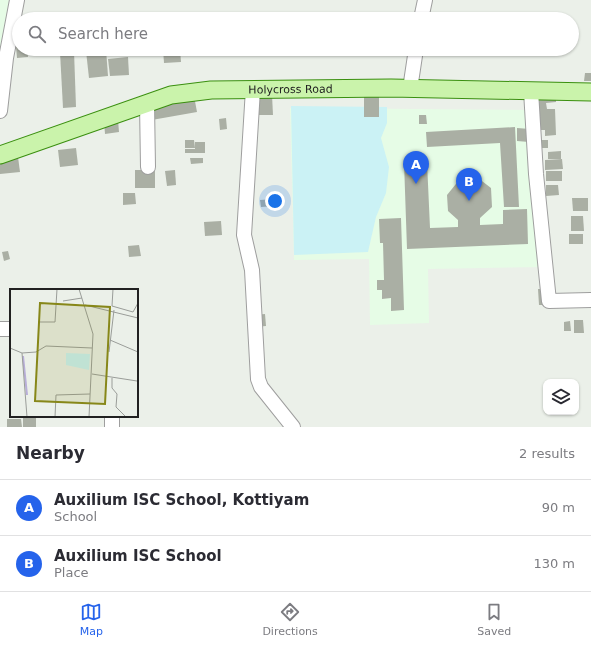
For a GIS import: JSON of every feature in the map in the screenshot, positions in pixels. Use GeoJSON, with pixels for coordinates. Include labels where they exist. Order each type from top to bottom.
{"type":"FeatureCollection","features":[{"type":"Feature","properties":{"kind":"main road","name":"Holycross Road"},"geometry":{"type":"LineString","coordinates":[[0,155],[171,95],[211,90],[410,89],[591,92]]}},
{"type":"Feature","properties":{"kind":"street"},"geometry":{"type":"LineString","coordinates":[[15,12],[17,0]]}},
{"type":"Feature","properties":{"kind":"street"},"geometry":{"type":"LineString","coordinates":[[422,12],[425,0]]}},
{"type":"Feature","properties":{"kind":"street"},"geometry":{"type":"LineString","coordinates":[[0,111],[6,58],[12,26]]}},
{"type":"Feature","properties":{"kind":"street"},"geometry":{"type":"LineString","coordinates":[[410,89],[415,56]]}},
{"type":"Feature","properties":{"kind":"street"},"geometry":{"type":"LineString","coordinates":[[253,89],[244,235],[252,270],[258,379],[261,387],[293,427]]}},
{"type":"Feature","properties":{"kind":"street"},"geometry":{"type":"LineString","coordinates":[[531,91],[536,174],[548,301],[591,300]]}},
{"type":"Feature","properties":{"kind":"street"},"geometry":{"type":"LineString","coordinates":[[147,104],[148,167]]}},
{"type":"Feature","properties":{"kind":"shaded area"},"geometry":{"type":"Polygon","coordinates":[[[0,0],[9,0],[0,55],[0,0]]]}},
{"type":"Feature","properties":{"kind":"shaded area"},"geometry":{"type":"Polygon","coordinates":[[[291,106],[387,107],[387,123],[381,138],[389,167],[386,193],[376,217],[368,252],[294,255],[291,106]]]}},
{"type":"Feature","properties":{"kind":"shaded area"},"geometry":{"type":"Polygon","coordinates":[[[290,108],[536,110],[544,267],[428,269],[429,323],[370,325],[369,259],[294,260],[290,108]]]}},
{"type":"Feature","properties":{"kind":"building"},"geometry":{"type":"Polygon","coordinates":[[[17,56],[28,56],[28,57],[17,58],[17,56]]]}},
{"type":"Feature","properties":{"kind":"building"},"geometry":{"type":"Polygon","coordinates":[[[60,56],[74,56],[76,107],[63,108],[60,56]]]}},
{"type":"Feature","properties":{"kind":"building"},"geometry":{"type":"Polygon","coordinates":[[[87,56],[107,56],[108,76],[89,78],[87,56]]]}},
{"type":"Feature","properties":{"kind":"building"},"geometry":{"type":"Polygon","coordinates":[[[164,56],[181,56],[181,62],[164,63],[164,56]]]}},
{"type":"Feature","properties":{"kind":"building"},"geometry":{"type":"Polygon","coordinates":[[[128,57],[129,75],[110,76],[108,59],[128,57]]]}},
{"type":"Feature","properties":{"kind":"building"},"geometry":{"type":"Polygon","coordinates":[[[585,73],[591,73],[591,81],[584,81],[585,73]]]}},
{"type":"Feature","properties":{"kind":"building"},"geometry":{"type":"Polygon","coordinates":[[[272,95],[273,115],[253,115],[252,96],[272,95]]]}},
{"type":"Feature","properties":{"kind":"building"},"geometry":{"type":"Polygon","coordinates":[[[556,95],[556,102],[546,103],[547,109],[555,109],[556,135],[545,136],[545,130],[536,130],[534,97],[556,95]]]}},
{"type":"Feature","properties":{"kind":"building"},"geometry":{"type":"Polygon","coordinates":[[[194,96],[197,112],[146,121],[143,105],[194,96]]]}},
{"type":"Feature","properties":{"kind":"building"},"geometry":{"type":"Polygon","coordinates":[[[364,97],[379,97],[379,117],[364,117],[364,97]]]}},
{"type":"Feature","properties":{"kind":"building"},"geometry":{"type":"Polygon","coordinates":[[[419,115],[426,115],[427,124],[419,124],[419,115]]]}},
{"type":"Feature","properties":{"kind":"building"},"geometry":{"type":"Polygon","coordinates":[[[226,118],[227,129],[220,130],[219,119],[226,118]]]}},
{"type":"Feature","properties":{"kind":"building"},"geometry":{"type":"Polygon","coordinates":[[[118,120],[119,132],[105,134],[104,121],[118,120]]]}},
{"type":"Feature","properties":{"kind":"building"},"geometry":{"type":"Polygon","coordinates":[[[515,127],[519,207],[504,207],[500,143],[427,147],[426,132],[515,127]]]}},
{"type":"Feature","properties":{"kind":"building"},"geometry":{"type":"Polygon","coordinates":[[[517,128],[530,129],[529,142],[517,141],[517,128]]]}},
{"type":"Feature","properties":{"kind":"building"},"geometry":{"type":"Polygon","coordinates":[[[185,140],[194,140],[195,148],[185,148],[185,140]]]}},
{"type":"Feature","properties":{"kind":"building"},"geometry":{"type":"Polygon","coordinates":[[[539,140],[548,140],[548,148],[539,148],[539,140]]]}},
{"type":"Feature","properties":{"kind":"building"},"geometry":{"type":"Polygon","coordinates":[[[195,142],[205,142],[205,153],[185,153],[185,149],[195,149],[195,142]]]}},
{"type":"Feature","properties":{"kind":"building"},"geometry":{"type":"Polygon","coordinates":[[[76,148],[78,165],[60,167],[58,150],[76,148]]]}},
{"type":"Feature","properties":{"kind":"building"},"geometry":{"type":"Polygon","coordinates":[[[561,151],[561,159],[548,159],[548,152],[561,151]]]}},
{"type":"Feature","properties":{"kind":"building"},"geometry":{"type":"Polygon","coordinates":[[[18,157],[20,172],[0,174],[0,159],[18,157]]]}},
{"type":"Feature","properties":{"kind":"building"},"geometry":{"type":"Polygon","coordinates":[[[190,158],[203,158],[203,163],[191,164],[190,158]]]}},
{"type":"Feature","properties":{"kind":"building"},"geometry":{"type":"Polygon","coordinates":[[[562,159],[563,169],[545,170],[545,160],[562,159]]]}},
{"type":"Feature","properties":{"kind":"building"},"geometry":{"type":"Polygon","coordinates":[[[155,162],[155,188],[135,188],[135,170],[145,170],[155,162]]]}},
{"type":"Feature","properties":{"kind":"building"},"geometry":{"type":"Polygon","coordinates":[[[404,162],[427,162],[430,228],[458,227],[458,220],[448,211],[447,195],[460,179],[478,178],[491,188],[492,207],[480,218],[480,225],[503,224],[503,210],[527,209],[528,244],[407,249],[404,162]]]}},
{"type":"Feature","properties":{"kind":"building"},"geometry":{"type":"Polygon","coordinates":[[[175,170],[176,185],[167,186],[165,171],[175,170]]]}},
{"type":"Feature","properties":{"kind":"building"},"geometry":{"type":"Polygon","coordinates":[[[546,171],[562,171],[562,181],[546,181],[546,171]]]}},
{"type":"Feature","properties":{"kind":"building"},"geometry":{"type":"Polygon","coordinates":[[[546,185],[558,185],[559,195],[546,196],[546,185]]]}},
{"type":"Feature","properties":{"kind":"building"},"geometry":{"type":"Polygon","coordinates":[[[123,193],[135,193],[136,204],[123,205],[123,193]]]}},
{"type":"Feature","properties":{"kind":"building"},"geometry":{"type":"Polygon","coordinates":[[[572,198],[588,198],[588,211],[573,211],[572,198]]]}},
{"type":"Feature","properties":{"kind":"building"},"geometry":{"type":"Polygon","coordinates":[[[274,199],[275,206],[261,207],[260,200],[274,199]]]}},
{"type":"Feature","properties":{"kind":"building"},"geometry":{"type":"Polygon","coordinates":[[[571,216],[583,216],[584,231],[571,231],[571,216]]]}},
{"type":"Feature","properties":{"kind":"building"},"geometry":{"type":"Polygon","coordinates":[[[401,218],[404,310],[391,311],[391,298],[382,299],[382,290],[377,290],[377,280],[384,280],[383,243],[380,243],[379,219],[401,218]]]}},
{"type":"Feature","properties":{"kind":"building"},"geometry":{"type":"Polygon","coordinates":[[[221,221],[222,235],[205,236],[204,222],[221,221]]]}},
{"type":"Feature","properties":{"kind":"building"},"geometry":{"type":"Polygon","coordinates":[[[569,234],[583,234],[583,244],[569,244],[569,234]]]}},
{"type":"Feature","properties":{"kind":"building"},"geometry":{"type":"Polygon","coordinates":[[[139,245],[141,256],[129,257],[128,246],[139,245]]]}},
{"type":"Feature","properties":{"kind":"building"},"geometry":{"type":"Polygon","coordinates":[[[8,251],[10,259],[4,261],[2,252],[8,251]]]}},
{"type":"Feature","properties":{"kind":"building"},"geometry":{"type":"Polygon","coordinates":[[[538,289],[544,289],[545,305],[539,305],[538,289]]]}},
{"type":"Feature","properties":{"kind":"building"},"geometry":{"type":"Polygon","coordinates":[[[265,314],[266,326],[255,327],[254,315],[265,314]]]}},
{"type":"Feature","properties":{"kind":"building"},"geometry":{"type":"Polygon","coordinates":[[[574,320],[583,320],[584,333],[574,333],[574,320]]]}},
{"type":"Feature","properties":{"kind":"building"},"geometry":{"type":"Polygon","coordinates":[[[570,321],[571,331],[564,331],[564,322],[570,321]]]}},
{"type":"Feature","properties":{"kind":"building"},"geometry":{"type":"Polygon","coordinates":[[[23,417],[36,417],[36,427],[23,427],[23,417]]]}},
{"type":"Feature","properties":{"kind":"building"},"geometry":{"type":"Polygon","coordinates":[[[7,419],[21,419],[22,427],[7,427],[7,419]]]}},
{"type":"Feature","properties":{"kind":"place","name":"Auxilium ISC School, Kottiyam"},"geometry":{"type":"Point","coordinates":[416,184]}},
{"type":"Feature","properties":{"kind":"place","name":"Auxilium ISC School"},"geometry":{"type":"Point","coordinates":[469,201]}}]}
